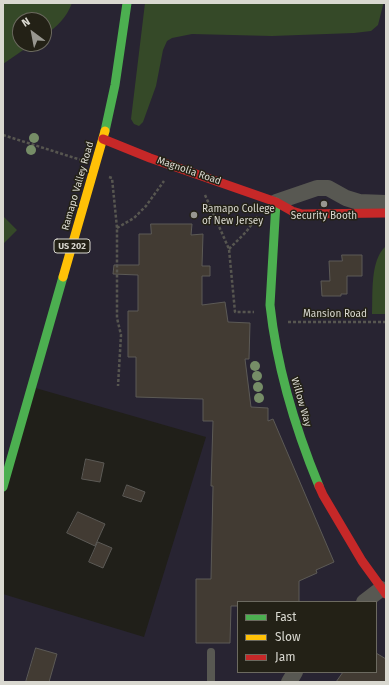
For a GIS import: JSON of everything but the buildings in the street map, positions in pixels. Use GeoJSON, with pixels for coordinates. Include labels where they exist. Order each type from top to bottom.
{"type":"FeatureCollection","features":[{"type":"Feature","properties":{"kind":"street","name":"Ramapo Valley Road"},"geometry":{"type":"LineString","coordinates":[[3,486],[8,452],[103,139],[116,85],[127,3]]}},
{"type":"Feature","properties":{"kind":"street","name":"Magnolia Road"},"geometry":{"type":"LineString","coordinates":[[103,139],[150,158],[276,202],[292,211],[302,214],[386,213]]}},
{"type":"Feature","properties":{"kind":"street"},"geometry":{"type":"LineString","coordinates":[[276,202],[317,188],[328,188],[346,198],[359,202],[386,204]]}},
{"type":"Feature","properties":{"kind":"street","name":"Willow Way"},"geometry":{"type":"LineString","coordinates":[[276,202],[270,305],[276,345],[287,397],[307,458],[324,495],[362,561],[383,591]]}},
{"type":"Feature","properties":{"kind":"street"},"geometry":{"type":"LineString","coordinates":[[366,601],[383,591]]}},
{"type":"Feature","properties":{"kind":"street"},"geometry":{"type":"LineString","coordinates":[[288,682],[294,673]]}},
{"type":"Feature","properties":{"kind":"lane"},"geometry":{"type":"LineString","coordinates":[[211,652],[211,682]]}},
{"type":"Feature","properties":{"kind":"path"},"geometry":{"type":"LineString","coordinates":[[3,135],[82,161]]}},
{"type":"Feature","properties":{"kind":"path"},"geometry":{"type":"LineString","coordinates":[[112,178],[117,228],[118,318],[121,335],[118,386]]}},
{"type":"Feature","properties":{"kind":"path"},"geometry":{"type":"LineString","coordinates":[[117,228],[134,218],[146,206],[165,179]]}},
{"type":"Feature","properties":{"kind":"path"},"geometry":{"type":"LineString","coordinates":[[204,193],[229,249],[235,312],[256,312]]}},
{"type":"Feature","properties":{"kind":"path"},"geometry":{"type":"LineString","coordinates":[[229,249],[246,232],[260,213]]}},
{"type":"Feature","properties":{"kind":"path","name":"Mansion Road"},"geometry":{"type":"LineString","coordinates":[[283,322],[386,322]]}},
{"type":"Feature","properties":{"kind":"shaded area","name":"Ramapo College of New Jersey"},"geometry":{"type":"Polygon","coordinates":[[[3,3],[386,3],[386,682],[3,682],[3,594],[144,637],[206,437],[32,387],[3,487],[3,3]]]}},
{"type":"Feature","properties":{"kind":"green space"},"geometry":{"type":"Polygon","coordinates":[[[3,3],[72,3],[67,14],[52,30],[52,12],[12,12],[12,52],[20,52],[3,64],[3,3]]]}},
{"type":"Feature","properties":{"kind":"green space"},"geometry":{"type":"Polygon","coordinates":[[[145,3],[383,3],[383,5],[378,25],[371,31],[272,36],[192,34],[172,38],[167,41],[163,50],[156,86],[143,122],[139,126],[134,124],[131,119],[145,3]]]}},
{"type":"Feature","properties":{"kind":"green space"},"geometry":{"type":"Polygon","coordinates":[[[3,216],[17,230],[3,244],[3,216]]]}},
{"type":"Feature","properties":{"kind":"green space"},"geometry":{"type":"Polygon","coordinates":[[[385,247],[386,314],[372,314],[373,278],[380,253],[385,247]]]}},
{"type":"Feature","properties":{"kind":"traffic: fast"},"geometry":{"type":"LineString","coordinates":[[105,131],[115,85],[127,3]]}},
{"type":"Feature","properties":{"kind":"traffic: fast"},"geometry":{"type":"LineString","coordinates":[[276,202],[270,305],[273,329],[288,398],[302,442],[319,486]]}},
{"type":"Feature","properties":{"kind":"traffic: fast"},"geometry":{"type":"LineString","coordinates":[[3,487],[63,277]]}},
{"type":"Feature","properties":{"kind":"traffic: slow"},"geometry":{"type":"LineString","coordinates":[[63,277],[105,131]]}},
{"type":"Feature","properties":{"kind":"traffic: jam"},"geometry":{"type":"LineString","coordinates":[[103,139],[150,158],[276,202],[292,211],[302,214],[386,213]]}},
{"type":"Feature","properties":{"kind":"traffic: jam"},"geometry":{"type":"LineString","coordinates":[[319,486],[362,561],[386,594]]}},
{"type":"Feature","properties":{"kind":"place","name":"Security Booth"},"geometry":{"type":"Point","coordinates":[324,204]}},
{"type":"Feature","properties":{"kind":"place","name":"Ramapo College of New Jersey"},"geometry":{"type":"Point","coordinates":[194,215]}}]}
